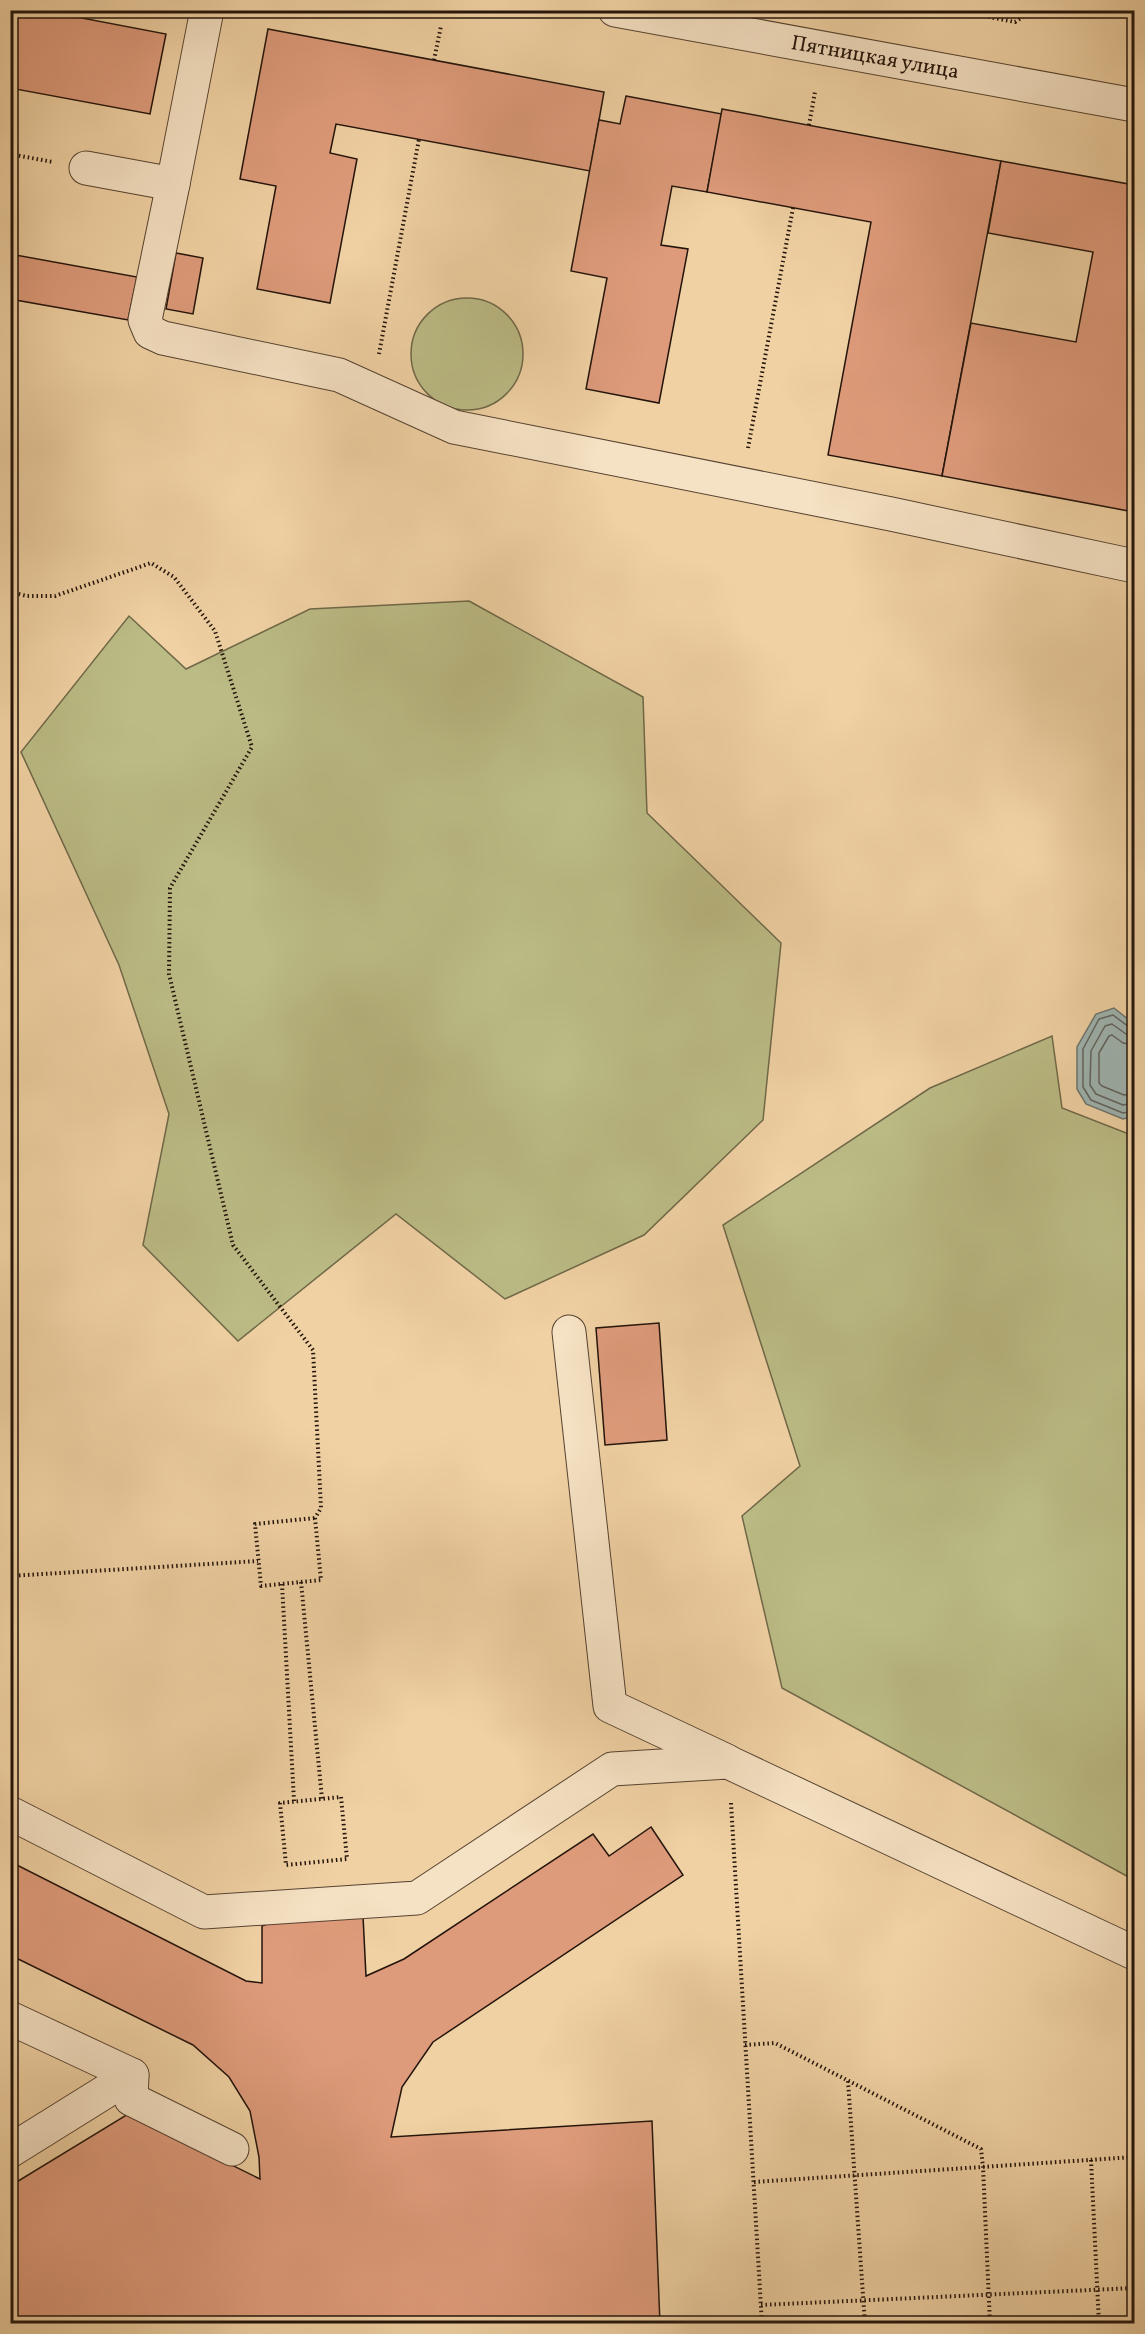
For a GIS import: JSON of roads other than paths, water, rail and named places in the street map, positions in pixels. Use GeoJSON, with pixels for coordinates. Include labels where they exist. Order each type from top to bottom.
{"type":"FeatureCollection","features":[{"type":"Feature","properties":{"kind":"street"},"geometry":{"type":"LineString","coordinates":[[207,10],[173,184],[141,300],[150,332],[163,338],[339,375],[454,427],[1134,566]]}},
{"type":"Feature","properties":{"kind":"street","name":"Пятницкая улица"},"geometry":{"type":"LineString","coordinates":[[615,10],[1134,105]]}},
{"type":"Feature","properties":{"kind":"street"},"geometry":{"type":"LineString","coordinates":[[86,168],[173,184]]}},
{"type":"Feature","properties":{"kind":"street"},"geometry":{"type":"LineString","coordinates":[[569,1332],[610,1706],[1134,1953]]}},
{"type":"Feature","properties":{"kind":"street"},"geometry":{"type":"LineString","coordinates":[[10,1813],[204,1911],[417,1898],[612,1769],[728,1762]]}},
{"type":"Feature","properties":{"kind":"street"},"geometry":{"type":"LineString","coordinates":[[10,2018],[132,2075]]}},
{"type":"Feature","properties":{"kind":"street"},"geometry":{"type":"LineString","coordinates":[[132,2075],[131,2099],[232,2149]]}},
{"type":"Feature","properties":{"kind":"street"},"geometry":{"type":"LineString","coordinates":[[10,2151],[132,2075]]}},
{"type":"Feature","properties":{"kind":"water"},"geometry":{"type":"Polygon","coordinates":[[[1114,1008],[1134,1024],[1134,1116],[1123,1119],[1086,1104],[1077,1089],[1077,1047],[1096,1014],[1114,1008]]]}}]}
